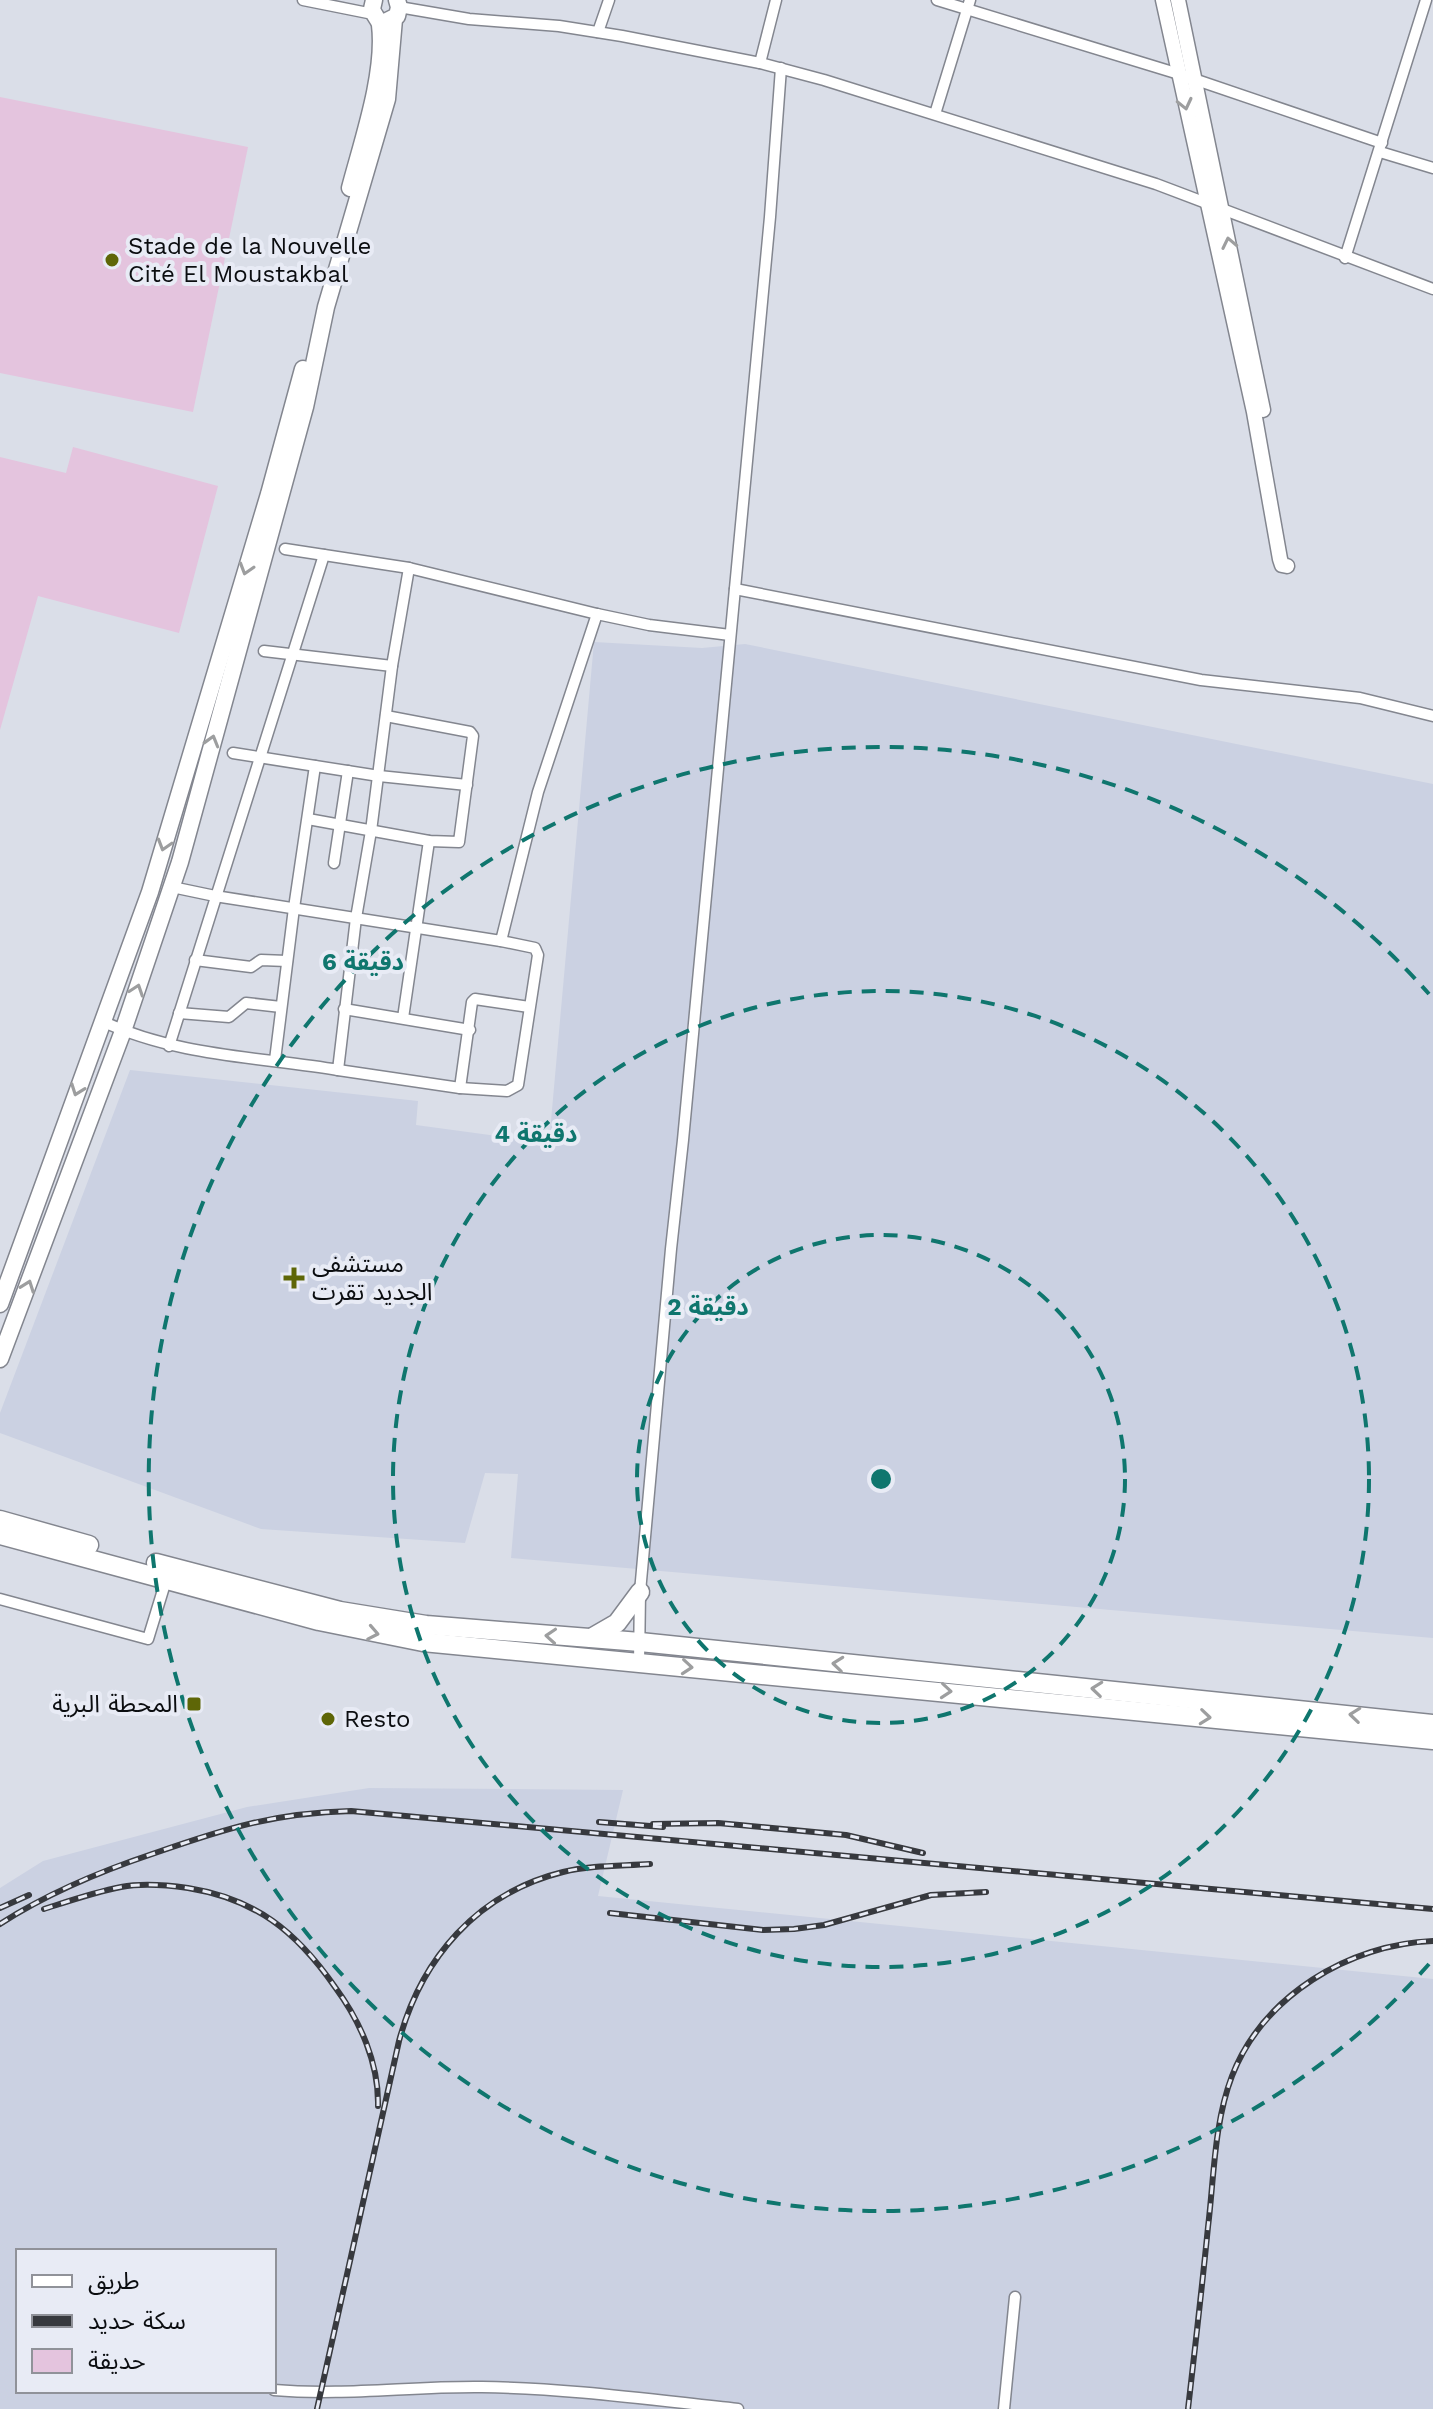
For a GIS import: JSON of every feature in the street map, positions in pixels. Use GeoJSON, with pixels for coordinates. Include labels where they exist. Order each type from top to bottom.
{"type":"FeatureCollection","features":[{"type":"Feature","properties":{"kind":"highway"},"geometry":{"type":"LineString","coordinates":[[0,1520],[381,1635],[639,1663],[903,1679],[1433,1724]]}},
{"type":"Feature","properties":{"kind":"highway"},"geometry":{"type":"LineString","coordinates":[[0,1535],[379,1618],[486,1632],[640,1642],[903,1679],[1433,1740]]}},
{"type":"Feature","properties":{"kind":"highway"},"geometry":{"type":"LineString","coordinates":[[588,1639],[617,1623],[640,1592]]}},
{"type":"Feature","properties":{"kind":"main road"},"geometry":{"type":"LineString","coordinates":[[0,1359],[123,1031],[172,887],[326,307],[387,99],[386,10]]}},
{"type":"Feature","properties":{"kind":"main road"},"geometry":{"type":"LineString","coordinates":[[0,1304],[150,892],[275,496]]}},
{"type":"Feature","properties":{"kind":"street"},"geometry":{"type":"LineString","coordinates":[[303,0],[598,32],[781,68],[1103,166],[1433,289]]}},
{"type":"Feature","properties":{"kind":"street"},"geometry":{"type":"LineString","coordinates":[[598,32],[609,0]]}},
{"type":"Feature","properties":{"kind":"street"},"geometry":{"type":"LineString","coordinates":[[760,63],[776,0]]}},
{"type":"Feature","properties":{"kind":"street"},"geometry":{"type":"LineString","coordinates":[[937,0],[968,5],[1194,79],[1433,168]]}},
{"type":"Feature","properties":{"kind":"street"},"geometry":{"type":"LineString","coordinates":[[1163,0],[1254,412],[1280,559],[1282,565],[1287,566],[1290,555],[1178,0]]}},
{"type":"Feature","properties":{"kind":"street"},"geometry":{"type":"LineString","coordinates":[[1345,258],[1426,0]]}},
{"type":"Feature","properties":{"kind":"street"},"geometry":{"type":"LineString","coordinates":[[935,114],[968,5]]}},
{"type":"Feature","properties":{"kind":"street"},"geometry":{"type":"LineString","coordinates":[[639,1663],[640,1592],[769,232],[781,68]]}},
{"type":"Feature","properties":{"kind":"street"},"geometry":{"type":"LineString","coordinates":[[285,549],[409,568],[649,625],[730,635]]}},
{"type":"Feature","properties":{"kind":"street"},"geometry":{"type":"LineString","coordinates":[[169,1046],[324,555]]}},
{"type":"Feature","properties":{"kind":"street"},"geometry":{"type":"LineString","coordinates":[[338,1070],[356,918],[409,568]]}},
{"type":"Feature","properties":{"kind":"street"},"geometry":{"type":"LineString","coordinates":[[735,589],[1201,680],[1360,698],[1433,716]]}},
{"type":"Feature","properties":{"kind":"street"},"geometry":{"type":"LineString","coordinates":[[501,941],[538,792],[597,614]]}},
{"type":"Feature","properties":{"kind":"street"},"geometry":{"type":"LineString","coordinates":[[264,651],[392,666]]}},
{"type":"Feature","properties":{"kind":"street"},"geometry":{"type":"LineString","coordinates":[[308,819],[429,841],[459,842],[474,738],[472,733],[386,716]]}},
{"type":"Feature","properties":{"kind":"street"},"geometry":{"type":"LineString","coordinates":[[233,753],[379,776],[467,785]]}},
{"type":"Feature","properties":{"kind":"street"},"geometry":{"type":"LineString","coordinates":[[275,1060],[315,766]]}},
{"type":"Feature","properties":{"kind":"street"},"geometry":{"type":"LineString","coordinates":[[334,863],[348,771]]}},
{"type":"Feature","properties":{"kind":"street"},"geometry":{"type":"LineString","coordinates":[[403,1018],[429,841]]}},
{"type":"Feature","properties":{"kind":"street"},"geometry":{"type":"LineString","coordinates":[[102,1021],[169,1046],[460,1088],[507,1091],[518,1085],[535,948],[172,887]]}},
{"type":"Feature","properties":{"kind":"street"},"geometry":{"type":"LineString","coordinates":[[195,960],[251,967],[261,960],[287,961]]}},
{"type":"Feature","properties":{"kind":"street"},"geometry":{"type":"LineString","coordinates":[[460,1088],[472,1002],[475,999],[529,1007]]}},
{"type":"Feature","properties":{"kind":"street"},"geometry":{"type":"LineString","coordinates":[[179,1013],[229,1017],[246,1003],[281,1007]]}},
{"type":"Feature","properties":{"kind":"street"},"geometry":{"type":"LineString","coordinates":[[344,1009],[470,1030]]}},
{"type":"Feature","properties":{"kind":"street"},"geometry":{"type":"LineString","coordinates":[[0,1599],[148,1639],[168,1572]]}},
{"type":"Feature","properties":{"kind":"street"},"geometry":{"type":"LineString","coordinates":[[1004,2409],[1015,2297]]}},
{"type":"Feature","properties":{"kind":"street"},"geometry":{"type":"LineString","coordinates":[[276,2390],[320,2394],[481,2387],[639,2398],[738,2409]]}},
{"type":"Feature","properties":{"kind":"shaded area"},"geometry":{"type":"Polygon","coordinates":[[[594,642],[702,648],[745,644],[1433,784],[1433,1638],[511,1558],[518,1474],[485,1473],[465,1543],[261,1529],[0,1433],[0,1413],[130,1070],[418,1101],[416,1125],[549,1143],[594,642]]]}},
{"type":"Feature","properties":{"kind":"shaded area"},"geometry":{"type":"Polygon","coordinates":[[[369,1788],[623,1790],[598,1896],[1433,1979],[1433,2409],[0,2409],[0,1888],[43,1861],[247,1807],[369,1788]]]}},
{"type":"Feature","properties":{"kind":"green space","name":"Stade de la Nouvelle Cité El Moustakbal"},"geometry":{"type":"Polygon","coordinates":[[[0,97],[248,147],[193,412],[0,373],[0,97]]]}},
{"type":"Feature","properties":{"kind":"green space"},"geometry":{"type":"Polygon","coordinates":[[[73,447],[218,486],[179,633],[38,596],[0,730],[0,457],[66,473],[73,447]]]}},
{"type":"Feature","properties":{"kind":"railway"},"geometry":{"type":"LineString","coordinates":[[0,1924],[37,1902],[95,1875],[205,1836],[274,1819],[351,1811],[1433,1909]]}},
{"type":"Feature","properties":{"kind":"railway"},"geometry":{"type":"LineString","coordinates":[[599,1822],[663,1827]]}},
{"type":"Feature","properties":{"kind":"railway"},"geometry":{"type":"LineString","coordinates":[[653,1824],[718,1823],[846,1835],[923,1853]]}},
{"type":"Feature","properties":{"kind":"railway"},"geometry":{"type":"LineString","coordinates":[[317,2409],[399,2041],[422,1983],[457,1934],[479,1913],[504,1896],[532,1882],[563,1872],[650,1864]]}},
{"type":"Feature","properties":{"kind":"railway"},"geometry":{"type":"LineString","coordinates":[[44,1909],[111,1889],[146,1885],[212,1893],[254,1909],[305,1949],[344,2000],[360,2028],[371,2058],[378,2106]]}},
{"type":"Feature","properties":{"kind":"railway"},"geometry":{"type":"LineString","coordinates":[[610,1913],[763,1930],[794,1929],[824,1925],[931,1895],[986,1892]]}},
{"type":"Feature","properties":{"kind":"railway"},"geometry":{"type":"LineString","coordinates":[[0,1908],[29,1895]]}},
{"type":"Feature","properties":{"kind":"railway"},"geometry":{"type":"LineString","coordinates":[[1188,2409],[1218,2132],[1226,2094],[1246,2047],[1287,1999],[1341,1964],[1402,1944],[1433,1941]]}},
{"type":"Feature","properties":{"kind":"place","name":"Stade de la Nouvelle Cité El Moustakbal"},"geometry":{"type":"Point","coordinates":[112,260]}},
{"type":"Feature","properties":{"kind":"place","name":"مستشفى الجديد تقرت"},"geometry":{"type":"Point","coordinates":[294,1278]}},
{"type":"Feature","properties":{"kind":"place","name":"المحطة البرية"},"geometry":{"type":"Point","coordinates":[194,1704]}},
{"type":"Feature","properties":{"kind":"place","name":"Resto"},"geometry":{"type":"Point","coordinates":[328,1719]}}]}
